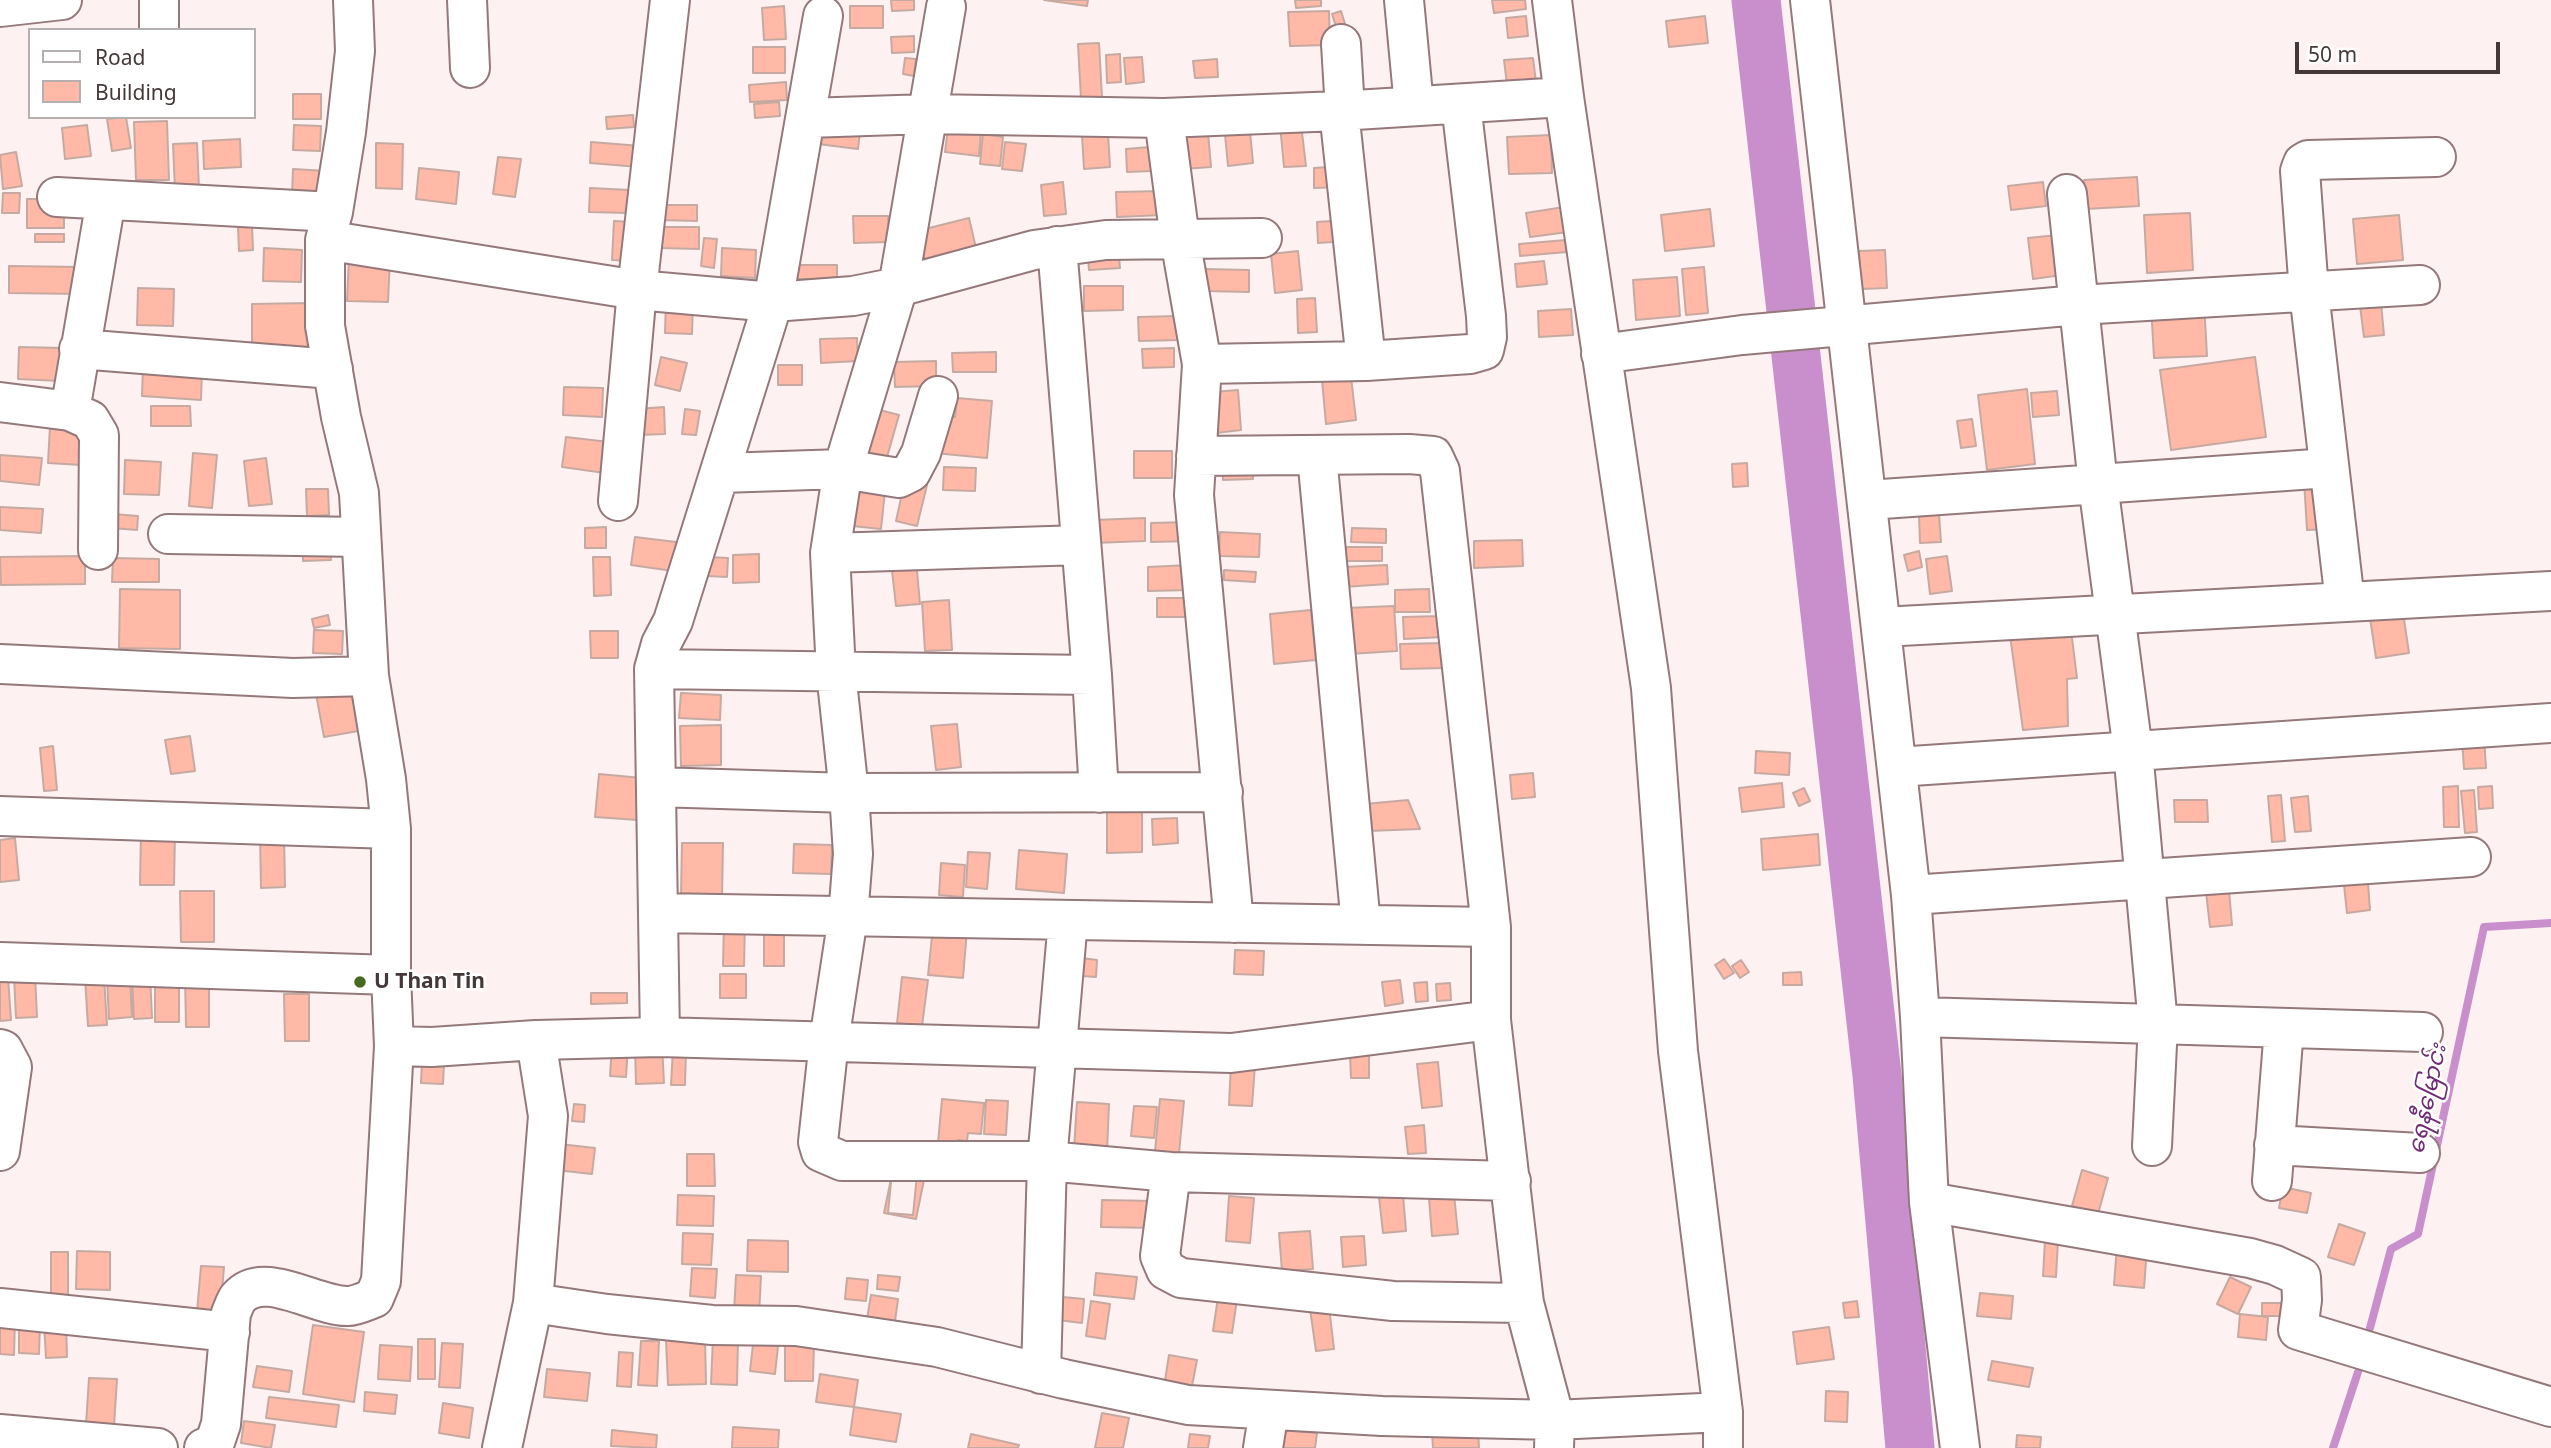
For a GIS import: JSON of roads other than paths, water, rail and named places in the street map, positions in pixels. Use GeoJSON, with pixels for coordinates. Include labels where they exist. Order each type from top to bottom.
{"type":"FeatureCollection","features":[{"type":"Feature","properties":{"kind":"street"},"geometry":{"type":"LineString","coordinates":[[0,7],[62,0]]}},
{"type":"Feature","properties":{"kind":"street"},"geometry":{"type":"LineString","coordinates":[[159,0],[159,28]]}},
{"type":"Feature","properties":{"kind":"street"},"geometry":{"type":"LineString","coordinates":[[204,1448],[214,1445],[221,1424],[231,1313],[238,1298],[253,1287],[277,1287],[330,1304],[350,1306],[374,1298],[381,1281],[394,1046],[391,830],[386,779],[369,676],[359,493],[325,326],[329,226],[346,132],[355,51],[353,0]]}},
{"type":"Feature","properties":{"kind":"street"},"geometry":{"type":"LineString","coordinates":[[467,0],[470,68]]}},
{"type":"Feature","properties":{"kind":"street"},"geometry":{"type":"LineString","coordinates":[[618,501],[637,290],[670,0]]}},
{"type":"Feature","properties":{"kind":"street"},"geometry":{"type":"LineString","coordinates":[[1404,0],[1414,106]]}},
{"type":"Feature","properties":{"kind":"street"},"geometry":{"type":"LineString","coordinates":[[533,1303],[712,1325],[796,1326],[937,1347],[1041,1374],[1188,1405],[1382,1416],[1555,1434],[1723,1430],[1678,1051],[1651,688],[1552,0]]}},
{"type":"Feature","properties":{"kind":"street"},"geometry":{"type":"LineString","coordinates":[[1810,0],[1911,895],[1929,1202],[1960,1448]]}},
{"type":"Feature","properties":{"kind":"street"},"geometry":{"type":"LineString","coordinates":[[946,7],[898,287],[843,469],[830,553],[836,672],[853,854],[848,917],[829,1041],[818,1142],[821,1152],[842,1161],[1047,1161],[1171,1172],[1511,1181]]}},
{"type":"Feature","properties":{"kind":"street"},"geometry":{"type":"LineString","coordinates":[[660,1037],[654,669],[661,644],[673,621],[721,473],[773,302],[823,16]]}},
{"type":"Feature","properties":{"kind":"street"},"geometry":{"type":"LineString","coordinates":[[1341,44],[1342,111],[1366,361]]}},
{"type":"Feature","properties":{"kind":"street"},"geometry":{"type":"LineString","coordinates":[[807,118],[928,114],[1164,118],[1342,111],[1564,97]]}},
{"type":"Feature","properties":{"kind":"street"},"geometry":{"type":"LineString","coordinates":[[1202,364],[1366,361],[1470,354],[1484,350],[1487,337],[1486,317],[1461,104]]}},
{"type":"Feature","properties":{"kind":"street"},"geometry":{"type":"LineString","coordinates":[[1164,118],[1180,239],[1202,364],[1194,495],[1234,922]]}},
{"type":"Feature","properties":{"kind":"street"},"geometry":{"type":"LineString","coordinates":[[2345,602],[2309,292],[2300,172],[2303,163],[2308,160],[2436,156]]}},
{"type":"Feature","properties":{"kind":"street"},"geometry":{"type":"LineString","coordinates":[[2067,194],[2098,484],[2133,751],[2158,1024],[2152,1146]]}},
{"type":"Feature","properties":{"kind":"street"},"geometry":{"type":"LineString","coordinates":[[57,197],[106,200],[329,226],[637,290],[773,302],[853,296],[1057,246],[1106,240],[1262,238]]}},
{"type":"Feature","properties":{"kind":"street"},"geometry":{"type":"LineString","coordinates":[[70,411],[106,200]]}},
{"type":"Feature","properties":{"kind":"street"},"geometry":{"type":"LineString","coordinates":[[1057,246],[1099,793]]}},
{"type":"Feature","properties":{"kind":"street"},"geometry":{"type":"LineString","coordinates":[[1601,354],[1742,335],[2078,305],[2420,285]]}},
{"type":"Feature","properties":{"kind":"street"},"geometry":{"type":"LineString","coordinates":[[79,349],[333,369]]}},
{"type":"Feature","properties":{"kind":"street"},"geometry":{"type":"LineString","coordinates":[[721,473],[843,469],[899,478],[911,471],[921,453],[938,397]]}},
{"type":"Feature","properties":{"kind":"street"},"geometry":{"type":"LineString","coordinates":[[0,402],[70,411],[90,420],[99,435],[98,550]]}},
{"type":"Feature","properties":{"kind":"street"},"geometry":{"type":"LineString","coordinates":[[1196,456],[1409,454],[1433,456],[1440,471],[1490,927],[1491,1020],[1524,1303],[1555,1434]]}},
{"type":"Feature","properties":{"kind":"street"},"geometry":{"type":"LineString","coordinates":[[1317,456],[1361,925]]}},
{"type":"Feature","properties":{"kind":"street"},"geometry":{"type":"LineString","coordinates":[[1868,500],[2329,468]]}},
{"type":"Feature","properties":{"kind":"street"},"geometry":{"type":"LineString","coordinates":[[168,534],[361,537]]}},
{"type":"Feature","properties":{"kind":"street"},"geometry":{"type":"LineString","coordinates":[[830,553],[1081,545]]}},
{"type":"Feature","properties":{"kind":"street"},"geometry":{"type":"LineString","coordinates":[[1882,627],[2551,591]]}},
{"type":"Feature","properties":{"kind":"street"},"geometry":{"type":"LineString","coordinates":[[0,664],[292,678],[369,676]]}},
{"type":"Feature","properties":{"kind":"street"},"geometry":{"type":"LineString","coordinates":[[654,669],[1092,675]]}},
{"type":"Feature","properties":{"kind":"street"},"geometry":{"type":"LineString","coordinates":[[1897,767],[2551,723]]}},
{"type":"Feature","properties":{"kind":"street"},"geometry":{"type":"LineString","coordinates":[[656,787],[849,793],[1223,792]]}},
{"type":"Feature","properties":{"kind":"street"},"geometry":{"type":"LineString","coordinates":[[0,816],[391,830]]}},
{"type":"Feature","properties":{"kind":"street"},"geometry":{"type":"LineString","coordinates":[[1911,895],[2471,857]]}},
{"type":"Feature","properties":{"kind":"street"},"geometry":{"type":"LineString","coordinates":[[659,914],[1490,927]]}},
{"type":"Feature","properties":{"kind":"street"},"geometry":{"type":"LineString","coordinates":[[1041,1374],[1047,1161],[1068,920]]}},
{"type":"Feature","properties":{"kind":"street"},"geometry":{"type":"LineString","coordinates":[[0,962],[391,975]]}},
{"type":"Feature","properties":{"kind":"street"},"geometry":{"type":"LineString","coordinates":[[1920,1017],[2423,1032]]}},
{"type":"Feature","properties":{"kind":"street"},"geometry":{"type":"LineString","coordinates":[[394,1046],[432,1047],[536,1040],[660,1037],[1231,1053],[1491,1020]]}},
{"type":"Feature","properties":{"kind":"street"},"geometry":{"type":"LineString","coordinates":[[2284,1028],[2273,1163],[2420,1153]]}},
{"type":"Feature","properties":{"kind":"street"},"geometry":{"type":"LineString","coordinates":[[502,1448],[533,1303],[548,1116],[536,1040]]}},
{"type":"Feature","properties":{"kind":"street"},"geometry":{"type":"LineString","coordinates":[[0,1049],[12,1067],[0,1151]]}},
{"type":"Feature","properties":{"kind":"street"},"geometry":{"type":"LineString","coordinates":[[1171,1172],[1160,1256],[1166,1270],[1181,1278],[1393,1301],[1524,1303]]}},
{"type":"Feature","properties":{"kind":"street"},"geometry":{"type":"LineString","coordinates":[[1929,1202],[2250,1258],[2275,1265],[2301,1277],[2302,1300],[2298,1330],[2551,1407]]}},
{"type":"Feature","properties":{"kind":"street"},"geometry":{"type":"LineString","coordinates":[[0,1308],[230,1332]]}},
{"type":"Feature","properties":{"kind":"street"},"geometry":{"type":"LineString","coordinates":[[1263,1448],[1269,1410]]}},
{"type":"Feature","properties":{"kind":"street"},"geometry":{"type":"LineString","coordinates":[[0,1434],[158,1448]]}},
{"type":"Feature","properties":{"kind":"waterway"},"geometry":{"type":"LineString","coordinates":[[1756,0],[1877,1075],[1910,1448]]}},
{"type":"Feature","properties":{"kind":"waterway","name":"ရေနီမြောင်း"},"geometry":{"type":"LineString","coordinates":[[2370,1328],[2391,1249],[2418,1234],[2484,927],[2551,923]]}},
{"type":"Feature","properties":{"kind":"waterway","name":"ရေနီမြောင်း"},"geometry":{"type":"LineString","coordinates":[[2333,1448],[2358,1372]]}},
{"type":"Feature","properties":{"kind":"place","name":"U Than Tin"},"geometry":{"type":"Point","coordinates":[360,982]}}]}
